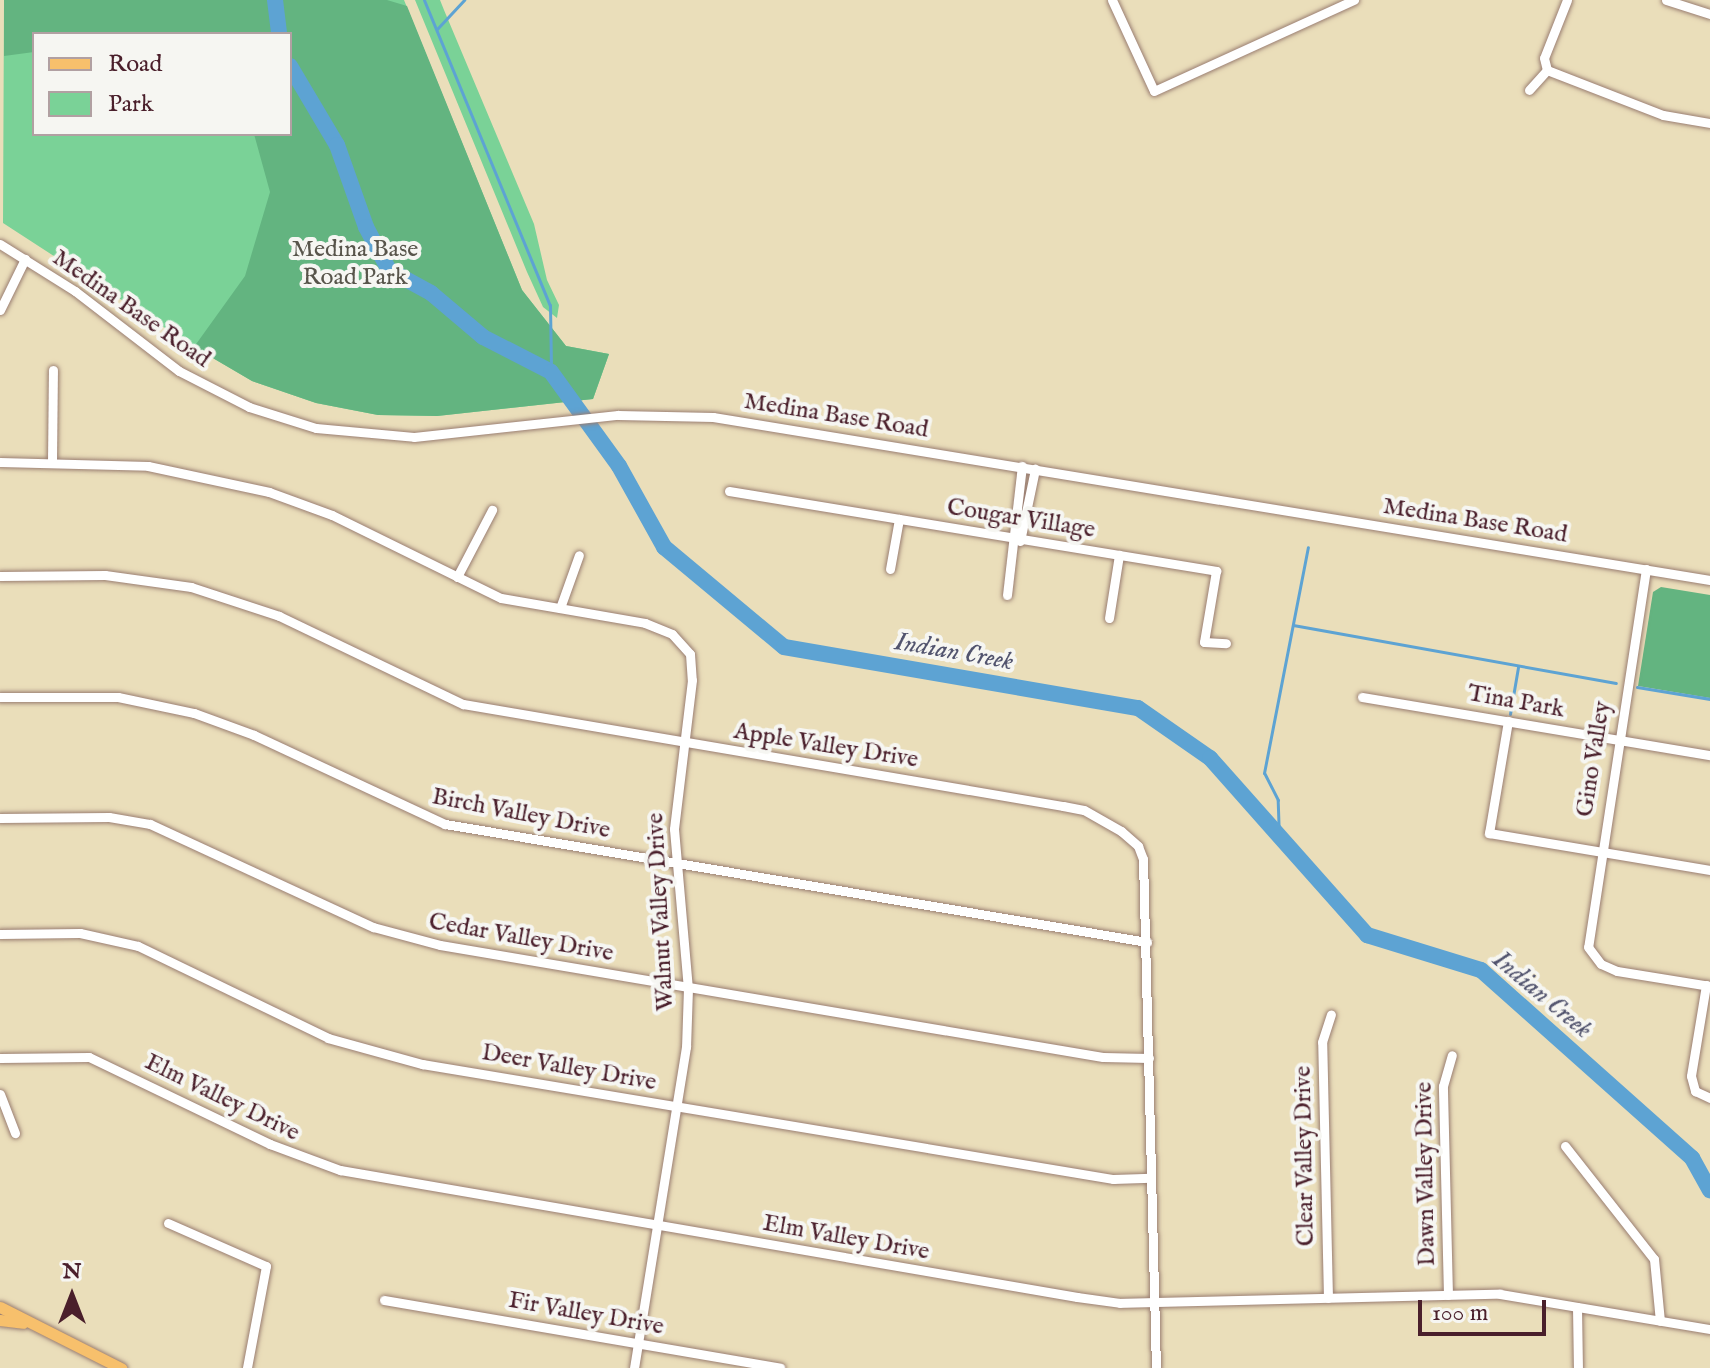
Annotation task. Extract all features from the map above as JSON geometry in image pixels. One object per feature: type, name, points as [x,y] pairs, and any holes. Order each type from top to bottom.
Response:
[{"type":"main road","points":[[0,1307],[121,1368]]},
{"type":"main road","points":[[0,1320],[30,1324]]},
{"type":"street","points":[[1112,0],[1154,91],[1354,0]]},
{"type":"street","points":[[1547,70],[1544,58],[1567,0]]},
{"type":"street","points":[[1666,0],[1710,14]]},
{"type":"street","points":[[1529,90],[1547,70]]},
{"type":"street","points":[[1547,70],[1663,115],[1710,123]]},
{"type":"street","name":"Medina Base Road","points":[[0,244],[179,371],[282,419],[353,434],[414,437],[601,416],[713,417],[1710,580]]},
{"type":"street","points":[[0,310],[25,259]]},
{"type":"street","points":[[52,462],[53,370]]},
{"type":"street","name":"Walnut Valley Drive","points":[[0,462],[148,466],[269,492],[332,515],[501,598],[652,625],[682,643],[693,665],[683,742],[674,863],[688,988],[678,1108],[634,1368]]},
{"type":"street","points":[[1007,595],[1022,466]]},
{"type":"street","points":[[1015,541],[1035,469]]},
{"type":"street","name":"Cougar Village","points":[[729,491],[1015,541],[1216,571],[1204,642],[1226,643]]},
{"type":"street","points":[[457,577],[492,510]]},
{"type":"street","points":[[890,569],[899,519]]},
{"type":"street","points":[[560,608],[579,555]]},
{"type":"street","points":[[1109,618],[1119,555]]},
{"type":"street","name":"Gino Valley","points":[[1646,569],[1586,931],[1592,955],[1617,971],[1708,986]]},
{"type":"street","name":"Apple Valley Drive","points":[[0,576],[105,575],[191,587],[279,616],[463,704],[1084,810],[1121,831],[1140,850],[1147,942],[1156,1368]]},
{"type":"street","name":"Birch Valley Drive","points":[[0,697],[118,697],[194,713],[254,735],[424,818],[1147,942]]},
{"type":"street","name":"Tina Park","points":[[1362,697],[1710,755]]},
{"type":"street","points":[[1508,721],[1489,833],[1710,870]]},
{"type":"street","name":"Cedar Valley Drive","points":[[0,818],[109,817],[150,824],[394,934],[688,988],[1103,1057],[1149,1058]]},
{"type":"street","name":"Deer Valley Drive","points":[[0,934],[80,933],[122,941],[328,1038],[370,1052],[678,1108],[1113,1179],[1151,1178]]},
{"type":"street","points":[[1708,986],[1691,1076],[1695,1091],[1710,1098]]},
{"type":"street","name":"Clear Valley Drive","points":[[1328,1298],[1322,1042],[1331,1014]]},
{"type":"street","name":"Dawn Valley Drive","points":[[1448,1295],[1443,1086],[1452,1055]]},
{"type":"street","name":"Elm Valley Drive","points":[[0,1058],[89,1057],[270,1144],[340,1170],[1077,1297],[1154,1302],[1500,1294],[1710,1329]]},
{"type":"street","points":[[0,1094],[15,1133]]},
{"type":"street","points":[[1565,1146],[1654,1259],[1660,1321]]},
{"type":"street","points":[[168,1223],[266,1266],[247,1368]]},
{"type":"street","name":"Fir Valley Drive","points":[[384,1300],[780,1368]]},
{"type":"street","points":[[1577,1307],[1578,1368]]},
{"type":"green space","name":"Medina Base Road Park","points":[[4,0],[404,0],[522,290],[566,346],[609,354],[593,399],[437,416],[378,415],[316,403],[252,381],[3,223]]},
{"type":"green space","name":"Medina Base Road Park","points":[[4,0],[387,0],[407,6],[522,290],[566,346],[609,354],[593,399],[437,416],[378,415],[316,403],[252,381],[194,347],[245,276],[270,192],[255,136],[292,136],[292,32],[32,32],[32,52],[4,56]]},
{"type":"green space","points":[[415,0],[440,0],[534,224],[547,280],[559,305],[557,318],[543,307],[527,272]]},
{"type":"green space","points":[[1661,587],[1710,595],[1710,698],[1638,686],[1653,592]]},
{"type":"waterway","name":"Indian Creek","points":[[275,0],[279,32]]},
{"type":"waterway","points":[[424,0],[550,305],[551,372]]},
{"type":"waterway","points":[[437,29],[464,0]]},
{"type":"waterway","name":"Indian Creek","points":[[292,69],[337,145],[366,227],[389,270],[431,293],[483,337],[551,372],[619,466],[664,547],[784,647],[1138,708],[1210,758],[1367,935],[1481,970],[1692,1158],[1710,1190]]},
{"type":"waterway","points":[[1279,838],[1278,800],[1264,773],[1308,547]]},
{"type":"waterway","points":[[1293,625],[1616,683]]},
{"type":"waterway","points":[[1510,714],[1518,667]]},
{"type":"waterway","points":[[1637,687],[1710,699]]}]
